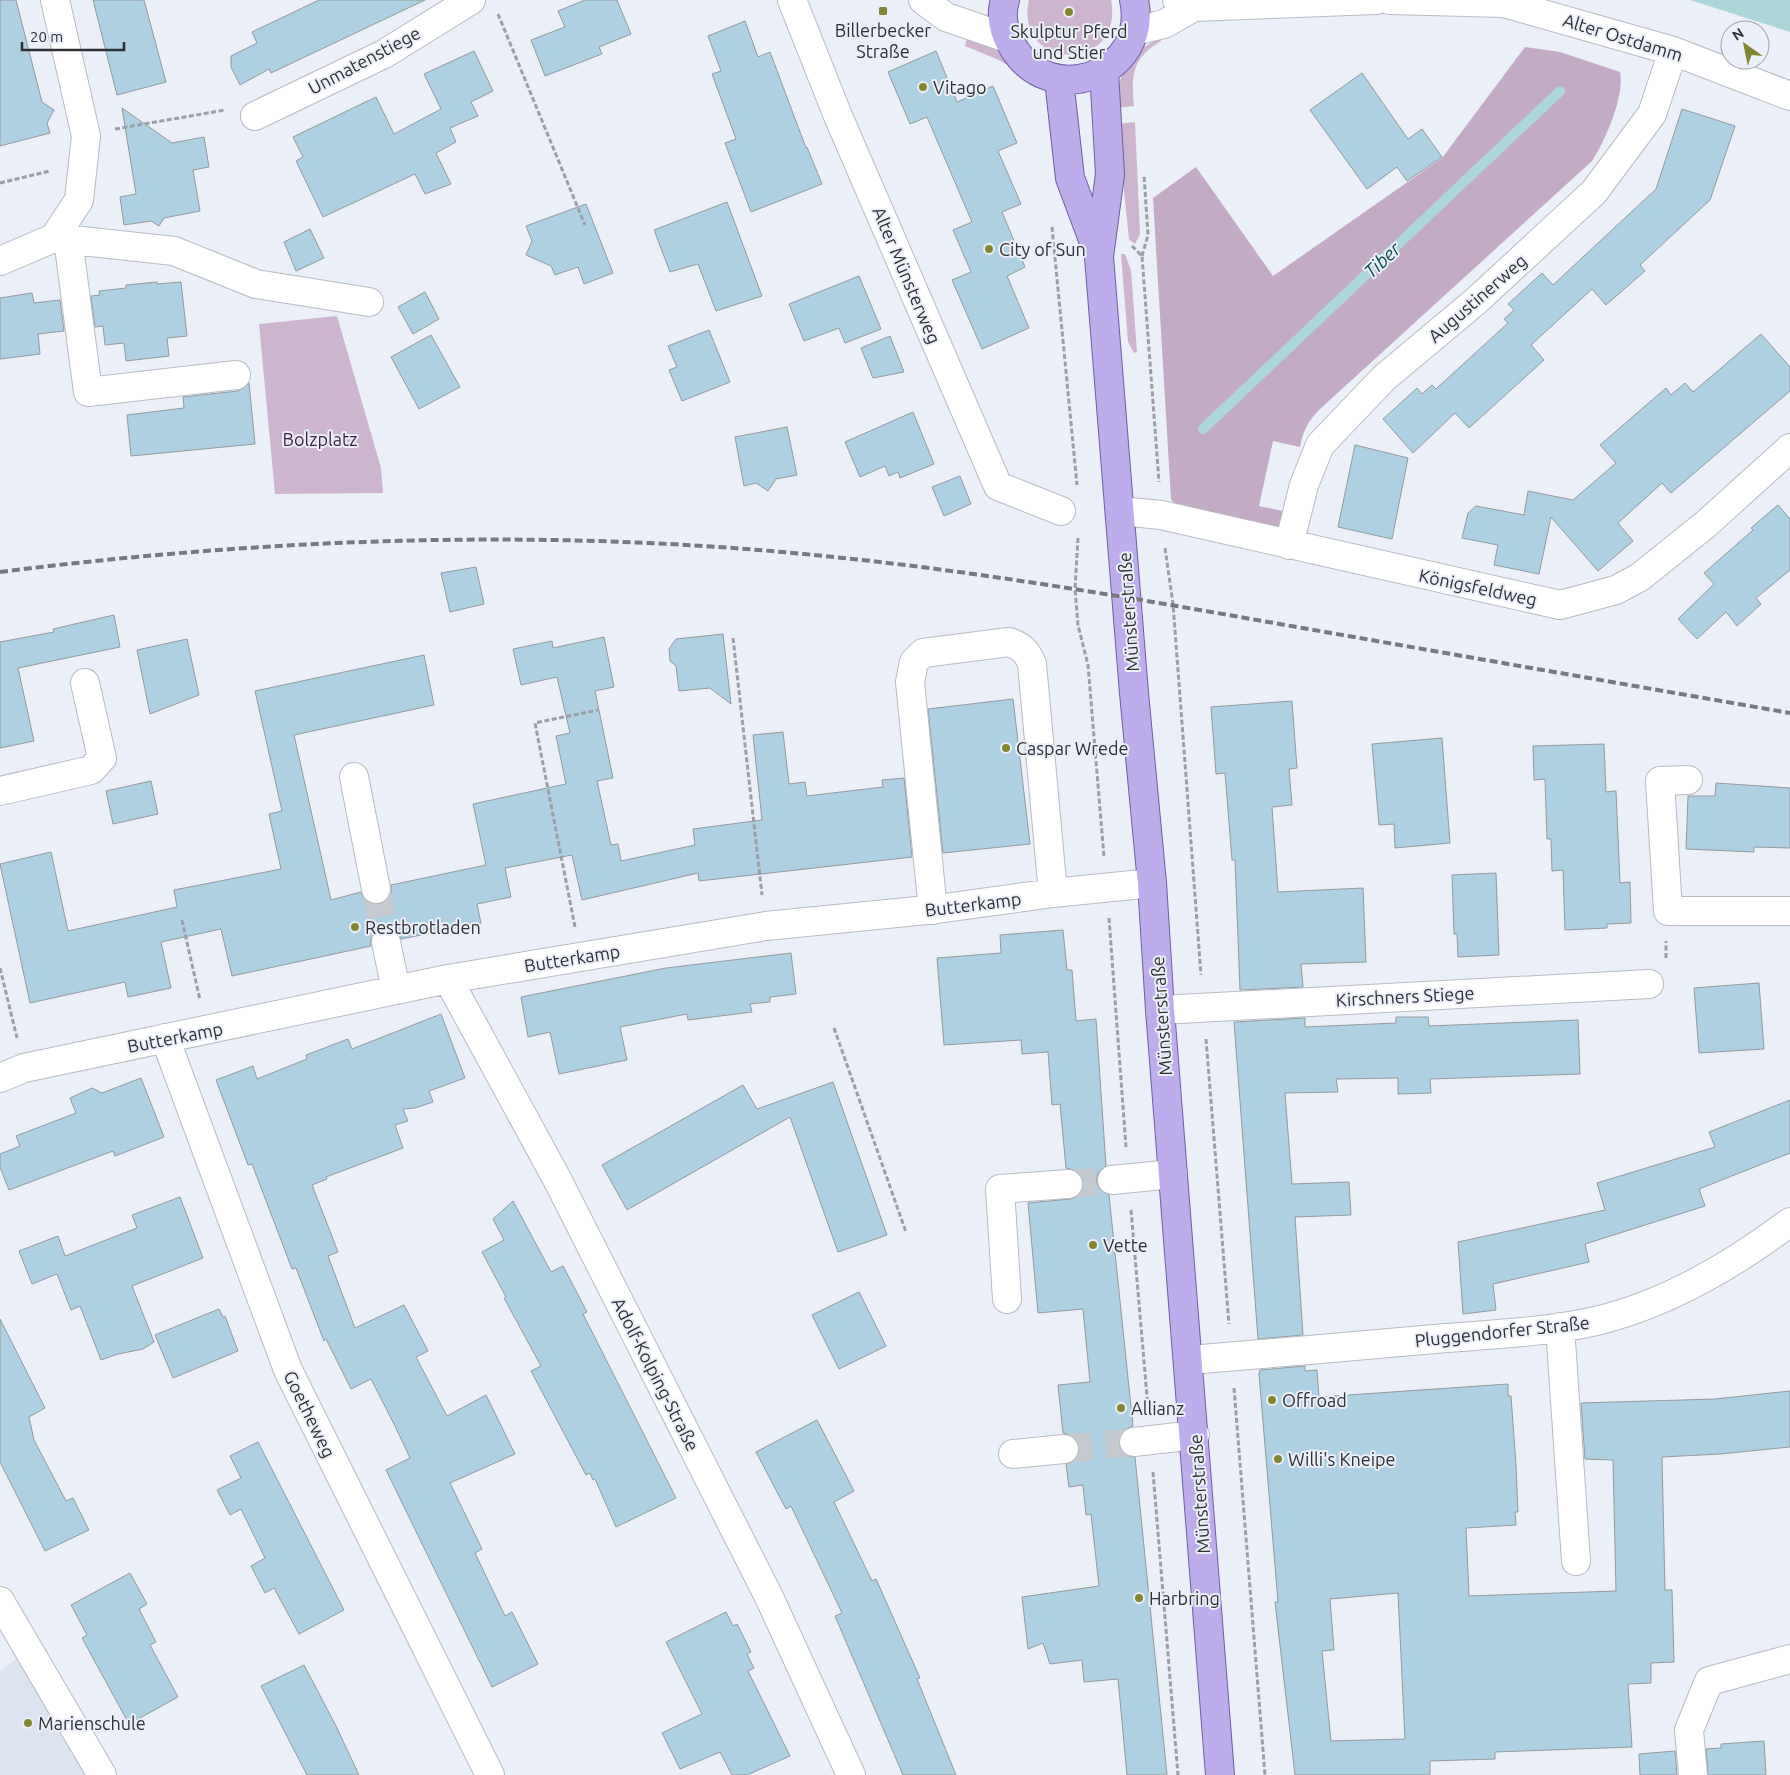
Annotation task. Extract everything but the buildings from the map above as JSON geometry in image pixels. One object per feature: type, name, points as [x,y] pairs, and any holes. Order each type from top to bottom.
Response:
[{"type":"main road","points":[[1005,0],[1003,22],[1007,38],[1019,58],[1038,72],[1059,80],[1083,80],[1104,71],[1118,60],[1128,46],[1135,31],[1137,10],[1134,0]]},
{"type":"main road","name":"Münsterstraße","points":[[1104,71],[1110,174],[1099,257],[1152,883],[1160,1010],[1195,1435],[1220,1775]]},
{"type":"main road","name":"Münsterstraße","points":[[1059,80],[1070,178],[1099,257]]},
{"type":"street","points":[[55,0],[86,136],[79,200],[61,239],[88,392],[236,375]]},
{"type":"street","name":"Unmatenstiege","points":[[255,116],[384,54],[471,0]]},
{"type":"street","name":"Alter Münsterweg","points":[[792,0],[838,116],[998,486],[1070,520]]},
{"type":"street","points":[[923,0],[946,17],[1007,38]]},
{"type":"street","points":[[1135,31],[1164,24],[1188,2],[1376,0]]},
{"type":"street","name":"Alter Ostdamm","points":[[1390,0],[1505,1],[1673,51],[1790,96]]},
{"type":"street","name":"Augustinerweg","points":[[1289,546],[1304,485],[1320,445],[1384,378],[1476,301],[1594,192],[1652,114],[1673,51]]},
{"type":"street","points":[[0,261],[61,239],[174,251],[256,284],[368,302]]},
{"type":"street","name":"Königsfeldweg","points":[[1120,511],[1161,515],[1289,546],[1560,605],[1616,590],[1640,577],[1706,524],[1790,448]]},
{"type":"street","points":[[933,910],[910,682],[914,662],[923,653],[1009,642],[1021,646],[1028,655],[1032,664],[1053,893]]},
{"type":"street","points":[[0,791],[91,770],[102,758],[85,683]]},
{"type":"street","points":[[354,777],[376,889]]},
{"type":"street","points":[[1688,780],[1660,781],[1668,911],[1790,911]]},
{"type":"street","name":"Butterkamp","points":[[12,1073],[165,1038],[206,1031],[448,979],[766,926],[933,910],[1053,893],[1152,883]]},
{"type":"street","points":[[386,942],[396,990]]},
{"type":"street","name":"Adolf-Kolping-Straße","points":[[448,979],[557,1179],[760,1579],[851,1775]]},
{"type":"street","name":"Kirschners Stiege","points":[[1160,1010],[1649,984]]},
{"type":"street","name":"Goetheweg","points":[[165,1038],[288,1370],[490,1775]]},
{"type":"street","points":[[1120,1179],[1173,1174]]},
{"type":"street","points":[[1007,1299],[1000,1189],[1068,1184]]},
{"type":"street","name":"Pluggendorfer Straße","points":[[1189,1360],[1560,1327],[1598,1320],[1649,1303],[1700,1281],[1751,1251],[1790,1222]]},
{"type":"street","points":[[1560,1327],[1576,1561]]},
{"type":"street","points":[[1142,1441],[1195,1435]]},
{"type":"street","points":[[1013,1454],[1064,1450]]},
{"type":"street","points":[[2,1610],[102,1775]]},
{"type":"street","points":[[1693,1775],[1689,1730],[1709,1681],[1790,1660]]},
{"type":"path","points":[[496,9],[585,224]]},
{"type":"path","points":[[86,136],[226,110],[255,116]]},
{"type":"path","points":[[0,183],[82,162]]},
{"type":"path","points":[[1142,256],[1148,235],[1144,169]]},
{"type":"path","points":[[1052,221],[1077,489]]},
{"type":"path","points":[[1070,520],[1078,625],[1088,665],[1107,888],[1120,1179],[1142,1441],[1178,1775]]},
{"type":"path","points":[[733,638],[766,926]]},
{"type":"path","points":[[581,957],[536,723],[598,710]]},
{"type":"path","points":[[1649,984],[1665,967],[1668,911]]},
{"type":"path","points":[[182,920],[206,1031]]},
{"type":"path","points":[[0,968],[12,1073]]},
{"type":"path","points":[[834,1028],[906,1232]]},
{"type":"shaded area","points":[[1525,47],[1560,52],[1620,72],[1620,93],[1613,118],[1603,142],[1592,161],[1320,409],[1307,426],[1300,447],[1273,441],[1259,506],[1287,512],[1281,524],[1274,530],[1178,509],[1171,499],[1153,198],[1196,167],[1273,276],[1442,158]]},
{"type":"shaded area","name":"Marienschule","points":[[17,1658],[87,1775],[0,1775],[0,1671]]},
{"type":"green space","points":[[1029,0],[1111,0],[1111,24],[1102,41],[1087,52],[1069,55],[1052,51],[1037,41],[1029,24]]},
{"type":"green space","points":[[967,36],[998,50],[1027,77],[999,60],[965,46]]},
{"type":"green space","points":[[1160,39],[1161,41],[1144,54],[1136,68],[1133,85],[1134,106],[1116,108],[1118,86],[1127,66],[1141,50]]},
{"type":"green space","points":[[1135,122],[1140,234],[1135,244],[1129,239],[1117,124]]},
{"type":"green space","points":[[1121,254],[1125,254],[1131,270],[1137,352],[1134,353],[1128,342]]},
{"type":"green space","name":"Bolzplatz","points":[[337,316],[381,468],[383,493],[275,494],[259,324]]},
{"type":"water","points":[[1690,0],[1790,0],[1790,32],[1770,26],[1770,20],[1752,20]]},
{"type":"waterway","name":"Tiber","points":[[1203,429],[1560,91]]},
{"type":"tunnel","points":[[376,889],[386,942]]},
{"type":"tunnel","points":[[1068,1184],[1112,1180]]},
{"type":"tunnel","points":[[1064,1449],[1134,1442]]},
{"type":"railway","points":[[0,572],[101,560],[203,551],[407,541],[611,541],[713,547],[814,555],[938,569],[1062,587],[1790,713]]},
{"type":"place","name":"Billerbecker Straße","points":[[883,11]]},
{"type":"place","name":"Skulptur Pferd und Stier","points":[[1069,12]]},
{"type":"place","name":"Vitago","points":[[923,87]]},
{"type":"place","name":"City of Sun","points":[[989,249]]},
{"type":"place","name":"Caspar Wrede","points":[[1006,748]]},
{"type":"place","name":"Restbrotladen","points":[[355,927]]},
{"type":"place","name":"Vette","points":[[1093,1245]]},
{"type":"place","name":"Offroad","points":[[1272,1400]]},
{"type":"place","name":"Allianz","points":[[1121,1408]]},
{"type":"place","name":"Willi's Kneipe","points":[[1278,1459]]},
{"type":"place","name":"Harbring","points":[[1139,1598]]},
{"type":"place","name":"Marienschule","points":[[28,1723]]}]
